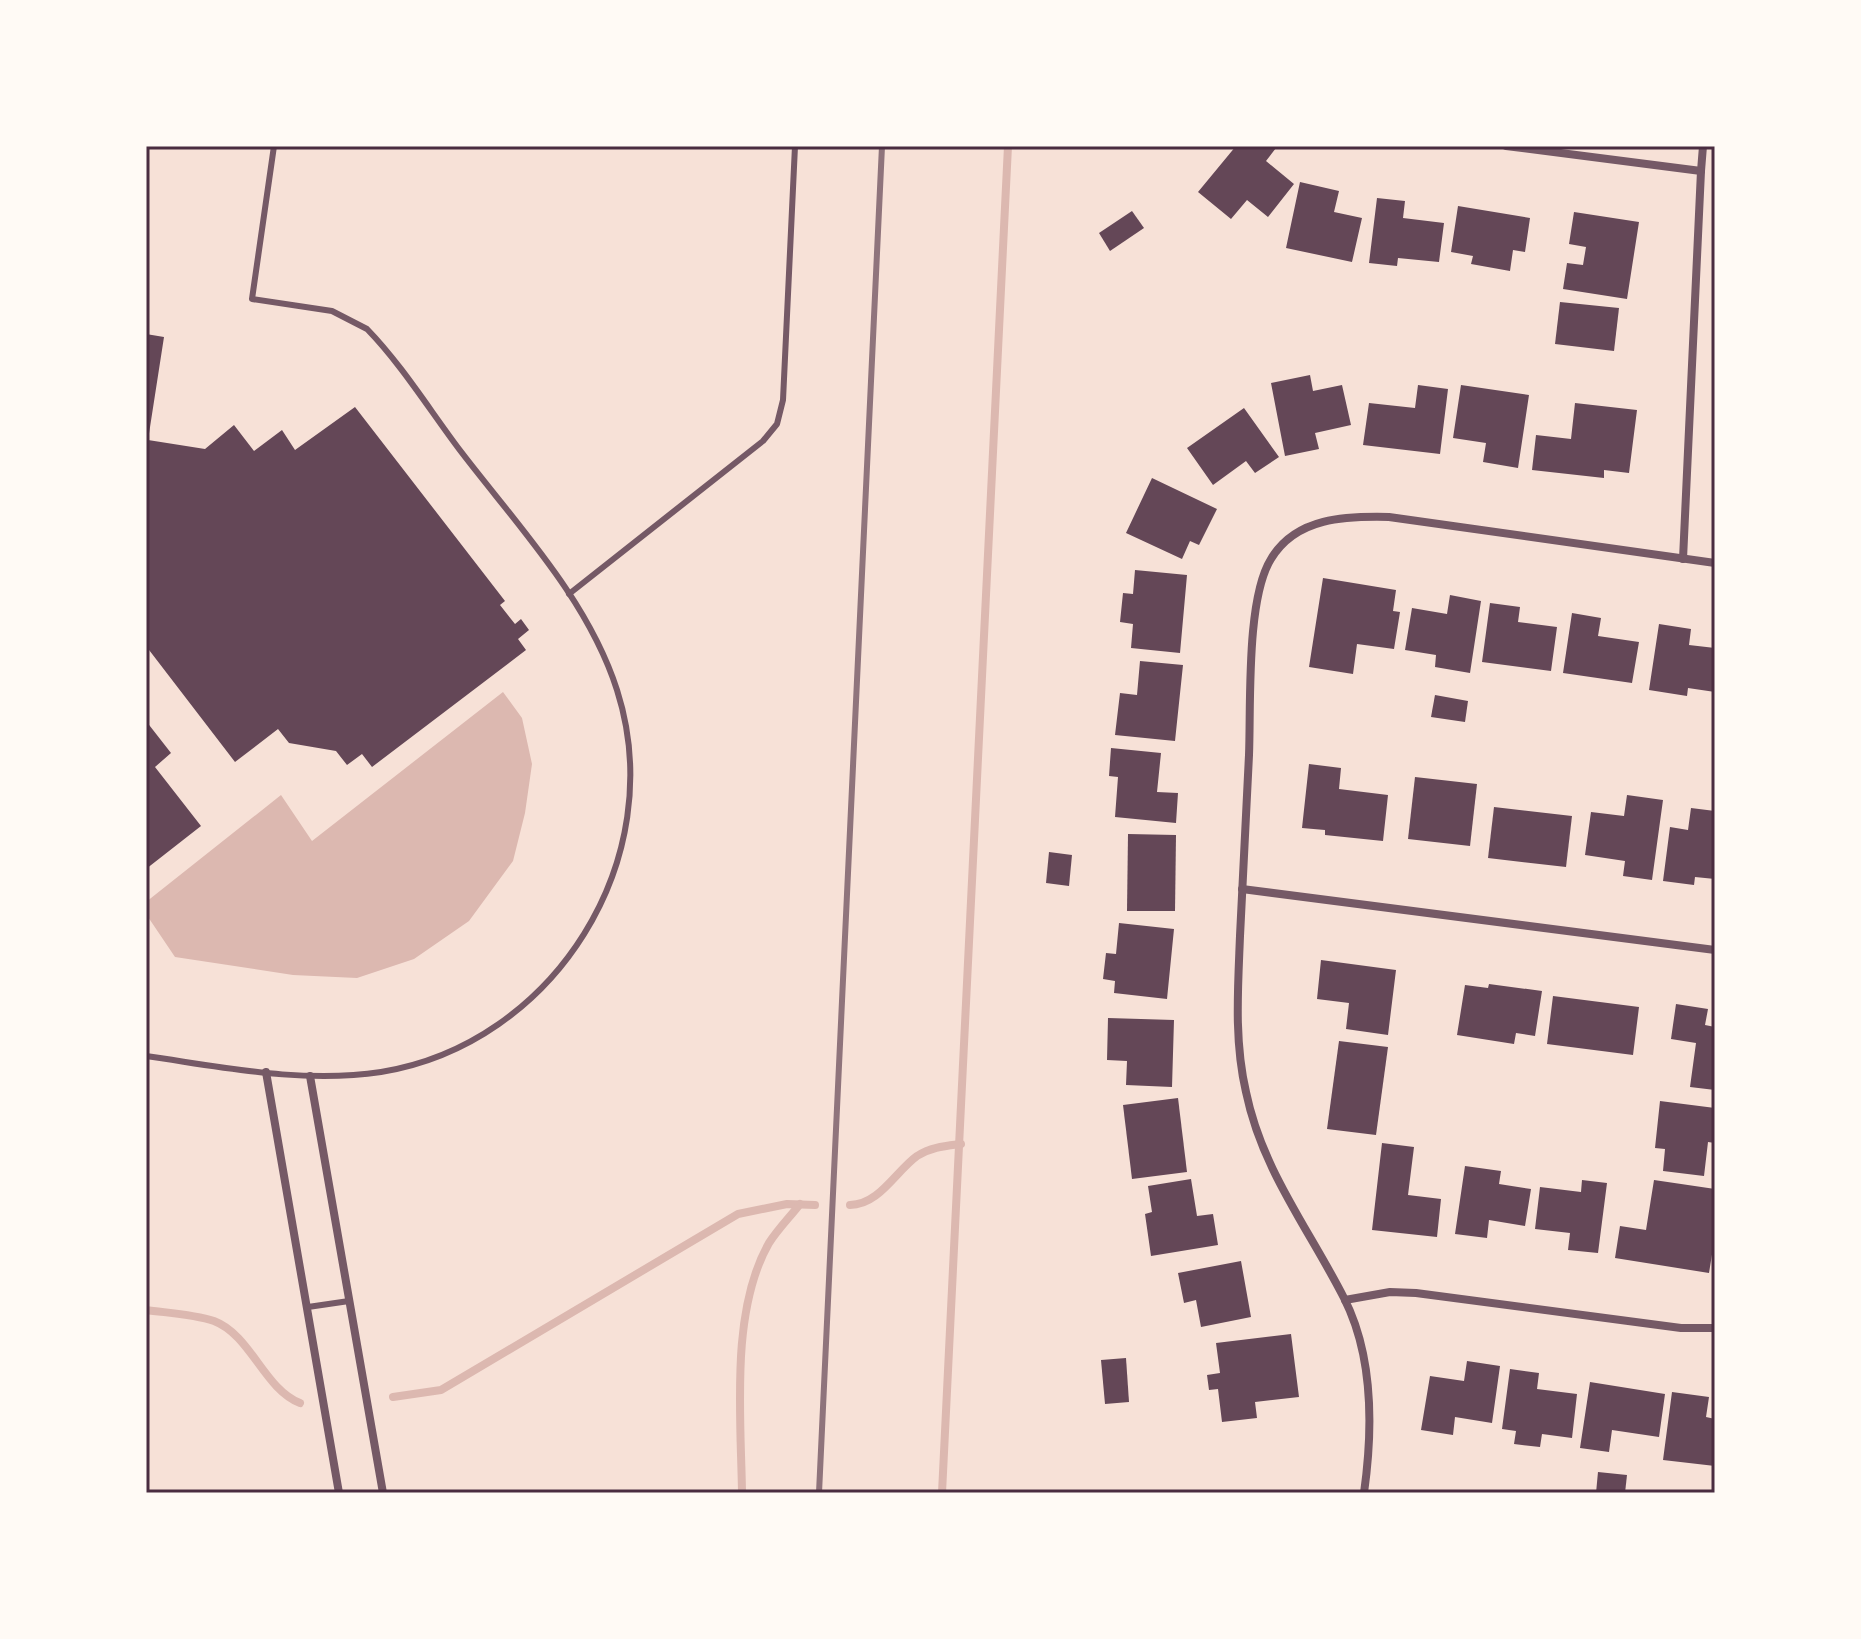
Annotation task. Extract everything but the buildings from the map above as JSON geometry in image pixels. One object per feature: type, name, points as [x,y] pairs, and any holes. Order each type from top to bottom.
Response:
[{"type":"street","points":[[1506,146],[1701,171]]},
{"type":"street","points":[[1683,559],[1703,146]]},
{"type":"street","points":[[1366,1493],[1370,1443],[1369,1391],[1358,1335],[1345,1300],[1280,1187],[1254,1126],[1245,1090],[1237,1015],[1257,600],[1261,579],[1284,541],[1341,516],[1389,517],[1715,563]]},
{"type":"street","points":[[1242,889],[1715,950]]},
{"type":"street","points":[[266,1072],[339,1493]]},
{"type":"street","points":[[310,1076],[383,1493]]},
{"type":"street","points":[[1345,1300],[1390,1292],[1416,1293],[1681,1328],[1715,1328]]},
{"type":"lane","points":[[146,1056],[310,1076],[381,1072],[424,1062],[467,1044],[528,1003],[562,967],[590,925],[622,844],[630,764],[624,714],[610,668],[569,594],[367,329],[332,311],[252,299],[274,146]]},
{"type":"lane","points":[[569,594],[763,441],[777,424],[783,400],[795,146]]},
{"type":"lane","points":[[308,1307],[349,1301]]},
{"type":"shaded area","points":[[503,692],[522,718],[532,764],[525,813],[513,861],[469,921],[414,959],[357,978],[293,975],[175,957],[146,914],[146,902],[281,795],[312,841]]},
{"type":"waterway","points":[[942,1493],[1008,146]]},
{"type":"waterway","points":[[850,1205],[870,1199],[922,1153],[961,1144]]},
{"type":"waterway","points":[[393,1397],[441,1390],[738,1214],[787,1204],[815,1205]]},
{"type":"waterway","points":[[742,1493],[740,1365],[748,1300],[769,1243],[800,1204]]},
{"type":"waterway","points":[[146,1310],[198,1317],[227,1328],[277,1386],[300,1403]]},
{"type":"railway","points":[[819,1493],[882,146]]}]
